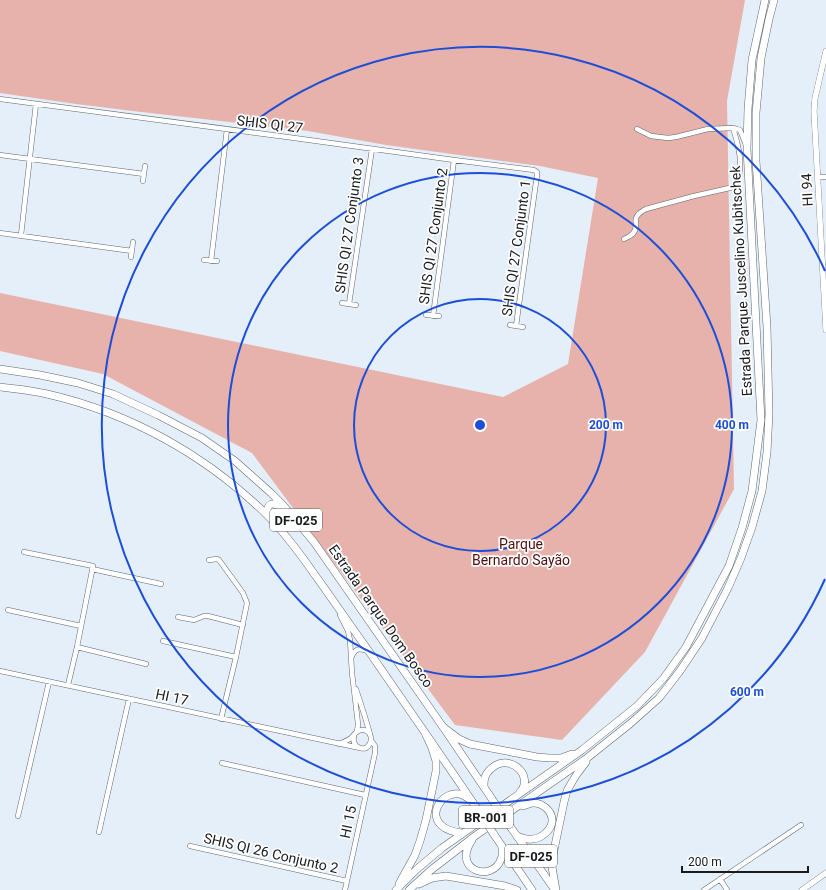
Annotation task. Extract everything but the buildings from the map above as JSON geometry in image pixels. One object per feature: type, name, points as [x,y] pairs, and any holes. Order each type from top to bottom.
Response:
[{"type":"main road","name":"Estrada Parque Juscelino Kubitschek","points":[[397,890],[417,869],[442,848],[581,750],[611,728],[637,706],[663,679],[686,647],[729,566],[752,491],[761,420],[747,148],[748,109],[752,60],[765,0]]},
{"type":"main road","name":"Estrada Parque Juscelino Kubitschek","points":[[410,889],[431,870],[475,836],[587,758],[631,723],[659,698],[680,671],[702,638],[728,588],[741,558],[752,527],[762,491],[767,452],[769,414],[767,327],[756,162],[756,112],[761,58],[774,0]]},
{"type":"main road","name":"Estrada Parque Dom Bosco","points":[[0,368],[40,374],[78,383],[112,394],[158,415],[202,438],[235,462],[271,493],[314,542],[555,890]]},
{"type":"main road","name":"DF-025","points":[[0,387],[45,393],[84,403],[152,432],[182,448],[210,466],[238,488],[268,516],[298,551],[328,592],[532,890]]},
{"type":"main road","points":[[268,516],[269,505],[276,504],[294,518]]},
{"type":"main road","points":[[443,727],[459,739],[470,744],[537,757],[561,758],[581,750]]},
{"type":"main road","points":[[397,890],[415,855],[420,841],[436,771],[436,761],[426,735]]},
{"type":"main road","points":[[555,890],[552,867],[553,855],[564,802],[567,791],[585,764],[587,758]]},
{"type":"main road","points":[[484,787],[485,777],[492,768],[503,762],[510,763],[519,768],[523,774],[524,784],[522,790],[514,798]]},
{"type":"main road","points":[[462,833],[446,829],[442,826],[437,820],[437,807],[441,800],[447,795],[461,794],[471,800]]},
{"type":"main road","points":[[517,808],[533,803],[539,804],[545,807],[550,813],[552,822],[548,831],[541,836],[533,839],[526,839],[517,836]]},
{"type":"main road","points":[[475,836],[466,853],[467,861],[470,867],[474,870],[486,872],[498,866],[502,859],[502,847]]},
{"type":"main road","points":[[410,889],[432,878],[446,876],[505,886],[517,890]]},
{"type":"street","name":"HI 94","points":[[826,51],[815,98],[814,111],[826,330]]},
{"type":"street","name":"SHIS QI 27","points":[[0,99],[533,170],[537,172]]},
{"type":"street","points":[[21,235],[36,104]]},
{"type":"street","points":[[637,129],[651,136],[668,138],[708,129],[733,128],[740,130],[747,148]]},
{"type":"street","points":[[624,239],[634,233],[637,217],[646,209],[694,196],[734,188],[736,186],[741,166],[741,159],[733,128]]},
{"type":"street","points":[[211,261],[227,129]]},
{"type":"street","name":"SHIS QI 27 Conjunto 3","points":[[349,304],[372,149]]},
{"type":"street","points":[[0,155],[144,174]]},
{"type":"street","name":"SHIS QI 27 Conjunto 2","points":[[433,316],[454,160]]},
{"type":"street","points":[[143,181],[145,166]]},
{"type":"street","name":"SHIS QI 27 Conjunto 1","points":[[516,326],[537,172]]},
{"type":"street","points":[[818,177],[826,177]]},
{"type":"street","points":[[0,233],[132,251]]},
{"type":"street","points":[[131,257],[133,242]]},
{"type":"street","points":[[204,260],[217,262]]},
{"type":"street","points":[[342,303],[356,305]]},
{"type":"street","points":[[426,315],[439,316]]},
{"type":"street","points":[[510,325],[523,327]]},
{"type":"street","points":[[24,552],[161,584]]},
{"type":"street","points":[[209,560],[219,560],[243,593],[247,603],[221,719]]},
{"type":"street","points":[[68,685],[92,568]]},
{"type":"street","points":[[328,592],[348,631],[350,640],[358,724],[353,740],[356,747],[371,753],[374,758]]},
{"type":"street","points":[[8,610],[81,626]]},
{"type":"street","points":[[178,617],[194,620],[208,616],[243,625]]},
{"type":"street","points":[[162,641],[236,657]]},
{"type":"street","points":[[77,647],[146,664]]},
{"type":"street","points":[[351,660],[354,651],[358,649],[369,651]]},
{"type":"street","name":"HI 17","points":[[0,671],[362,749]]},
{"type":"street","points":[[18,816],[49,682]]},
{"type":"street","name":"HI 15","points":[[345,890],[375,750],[353,684]]},
{"type":"street","points":[[99,832],[129,699]]},
{"type":"street","points":[[339,744],[360,730],[368,732],[371,738],[369,746],[362,749]]},
{"type":"street","points":[[222,762],[365,795]]},
{"type":"street","points":[[704,890],[801,825]]},
{"type":"street","name":"SHIS QI 26 Conjunto 2","points":[[190,846],[347,881]]},
{"type":"street","points":[[802,890],[826,873]]},
{"type":"street","points":[[720,879],[727,890]]},
{"type":"green space","name":"Parque Bernardo Sayão","points":[[0,0],[745,0],[727,101],[734,489],[645,652],[562,740],[455,725],[252,453],[103,374],[0,351],[0,293],[503,397],[568,364],[598,178],[540,166],[386,145],[308,131],[76,104],[0,93]]}]
